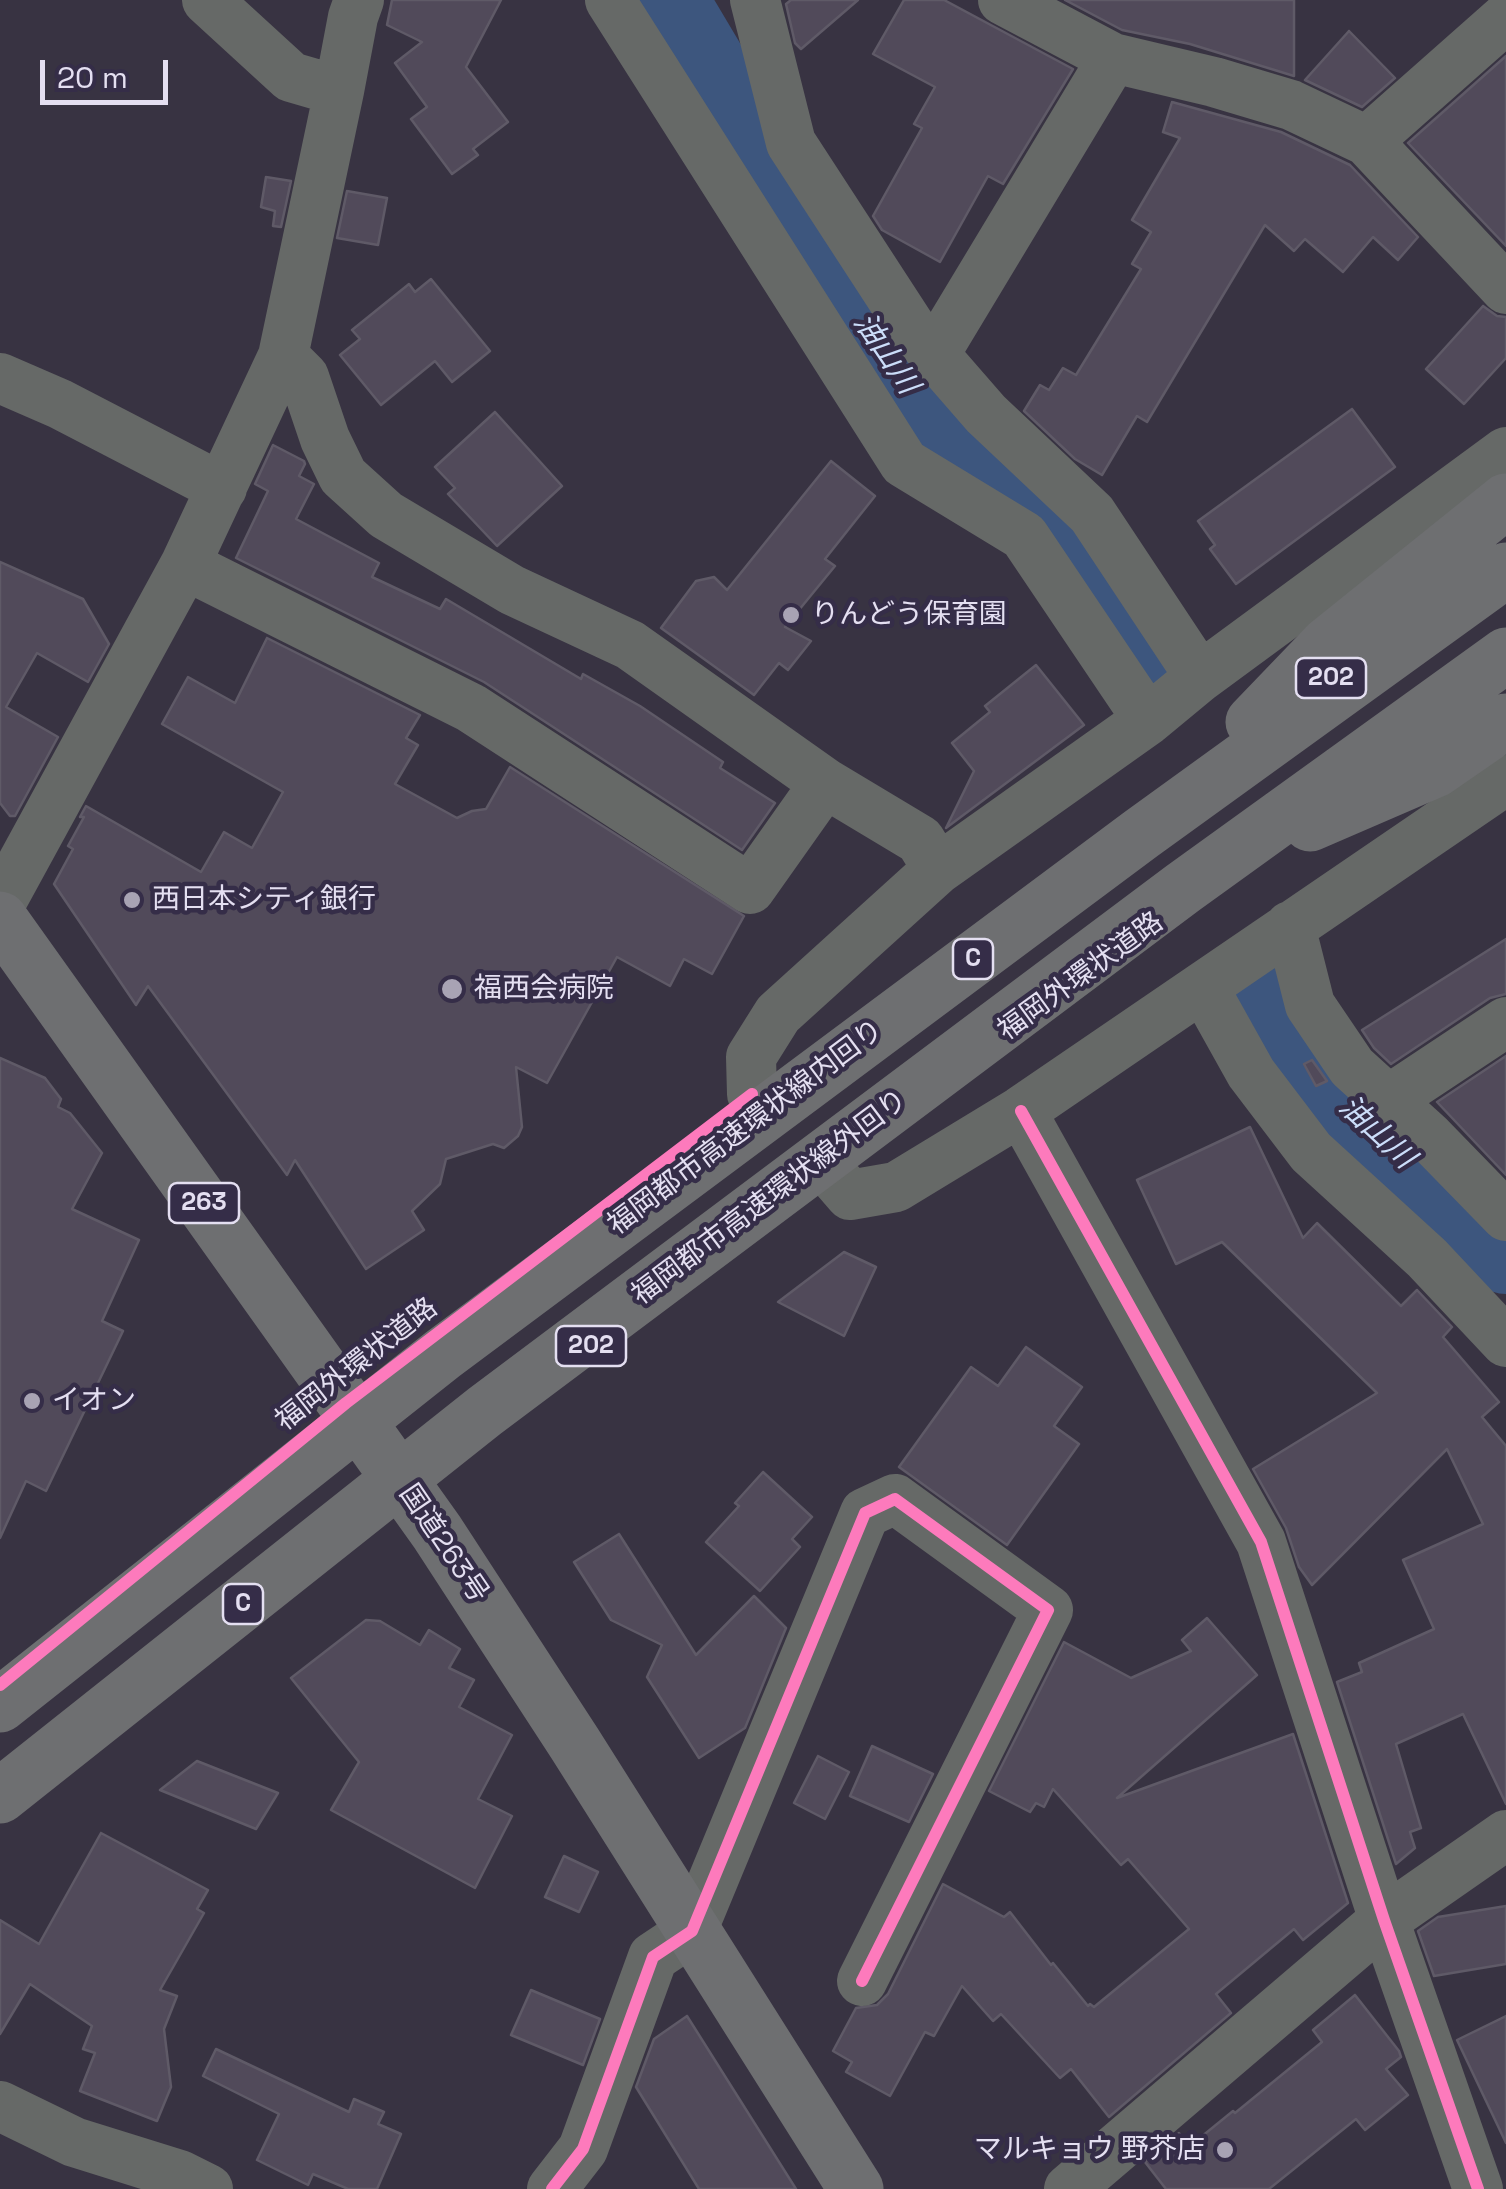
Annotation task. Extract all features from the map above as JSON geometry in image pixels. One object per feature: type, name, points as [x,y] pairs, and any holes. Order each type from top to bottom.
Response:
[{"type":"highway","name":"福岡外環状道路","points":[[0,1685],[346,1403],[752,1094],[1154,798],[1223,753],[1501,523]]},
{"type":"highway","name":"福岡都市高速環状線内回り","points":[[0,1706],[443,1354],[1141,834],[1506,570]]},
{"type":"highway","name":"福岡都市高速環状線外回り","points":[[0,1796],[485,1411],[1183,888],[1506,655]]},
{"type":"highway","name":"福岡外環状道路","points":[[0,1807],[824,1166],[1248,851],[1506,671]]},
{"type":"highway","points":[[1248,851],[1435,770],[1506,721]]},
{"type":"highway","name":"国道263号","points":[[0,919],[406,1490],[575,1744],[856,2189]]},
{"type":"street","points":[[207,0],[291,76],[339,91]]},
{"type":"street","points":[[610,0],[904,463],[1024,536],[1148,720]]},
{"type":"street","points":[[755,0],[790,143],[912,328],[986,414],[1092,514],[1200,677]]},
{"type":"street","points":[[1003,0],[1113,58],[1214,82],[1291,106],[1367,141],[1506,289]]},
{"type":"street","points":[[0,904],[185,566],[284,356],[353,6]]},
{"type":"street","points":[[1367,141],[1506,18]]},
{"type":"street","points":[[934,354],[1113,58]]},
{"type":"street","points":[[284,356],[304,377],[325,439],[344,476],[386,515],[512,590],[630,645],[825,783],[920,840],[938,869]]},
{"type":"street","points":[[0,378],[222,488]]},
{"type":"street","points":[[752,1094],[751,1056],[778,1014],[938,869],[1148,720],[1200,677],[1506,452]]},
{"type":"street","points":[[185,566],[471,708],[750,890],[825,783]]},
{"type":"street","points":[[824,1166],[850,1195],[896,1187],[1020,1111],[1506,780]]},
{"type":"street","points":[[1284,930],[1310,1005],[1352,1067],[1428,1136],[1506,1216]]},
{"type":"street","points":[[1203,987],[1251,1073],[1311,1152],[1428,1258],[1506,1342]]},
{"type":"street","points":[[1388,1102],[1506,1022]]},
{"type":"street","points":[[1020,1111],[1261,1542],[1384,1920],[1478,2189]]},
{"type":"street","points":[[552,2189],[583,2150],[654,1957],[692,1931],[865,1513],[895,1499],[1048,1610],[862,1981]]},
{"type":"street","points":[[1069,2189],[1384,1920],[1506,1835]]},
{"type":"street","points":[[0,2106],[74,2142],[208,2189]]},
{"type":"building","points":[[392,0],[501,0],[466,67],[508,122],[473,149],[478,155],[452,174],[411,119],[427,107],[395,63],[422,42],[387,25]]},
{"type":"building","points":[[791,0],[858,0],[801,49],[795,43],[786,4]]},
{"type":"building","points":[[904,0],[944,0],[1073,69],[1003,184],[988,176],[940,262],[882,230],[873,216],[922,128],[914,124],[935,87],[873,54]]},
{"type":"building","points":[[1065,0],[1294,0],[1294,76],[1190,44],[1122,30]]},
{"type":"building","points":[[1349,31],[1395,78],[1362,107],[1305,80]]},
{"type":"building","points":[[1506,56],[1506,246],[1408,143]]},
{"type":"building","points":[[1172,102],[1281,132],[1350,165],[1418,237],[1398,260],[1373,237],[1343,272],[1305,239],[1294,251],[1265,225],[1147,422],[1137,416],[1102,475],[1075,459],[1024,411],[1040,385],[1049,390],[1063,368],[1076,375],[1141,269],[1132,264],[1151,232],[1132,220],[1180,138],[1163,132]]},
{"type":"building","points":[[266,177],[291,181],[281,227],[273,226],[275,211],[261,207]]},
{"type":"building","points":[[347,191],[387,198],[378,245],[337,238]]},
{"type":"building","points":[[431,279],[490,351],[452,382],[435,361],[381,405],[340,355],[360,339],[352,330],[409,284],[415,292]]},
{"type":"building","points":[[1483,306],[1506,317],[1506,358],[1464,404],[1426,369]]},
{"type":"building","points":[[1352,409],[1395,467],[1236,584],[1210,549],[1215,545],[1198,521]]},
{"type":"building","points":[[495,412],[562,486],[497,546],[448,494],[455,488],[435,467]]},
{"type":"building","points":[[273,445],[304,461],[299,476],[314,484],[296,519],[379,563],[372,577],[440,609],[446,599],[581,679],[583,674],[640,706],[723,762],[720,768],[775,803],[742,850],[484,682],[236,558],[268,491],[255,484]]},
{"type":"building","points":[[831,461],[875,496],[825,559],[835,566],[785,627],[811,641],[788,670],[779,663],[754,695],[661,628],[696,581],[714,577],[727,590]]},
{"type":"building","points":[[0,562],[83,599],[109,644],[88,682],[37,653],[6,707],[58,737],[15,816],[10,816],[0,803]]},
{"type":"building","name":"福西会病院","points":[[267,638],[420,715],[406,738],[418,745],[395,784],[457,818],[486,809],[510,767],[744,916],[712,974],[684,959],[670,986],[617,957],[547,1083],[516,1067],[522,1127],[518,1136],[504,1148],[493,1144],[446,1159],[440,1184],[412,1211],[424,1230],[366,1269],[295,1160],[287,1175],[148,986],[136,1005],[54,884],[73,849],[68,846],[86,806],[201,872],[224,832],[252,848],[283,792],[162,724],[188,677],[235,703]]},
{"type":"building","points":[[1036,665],[1084,725],[946,828],[974,771],[952,743],[990,712],[985,706]]},
{"type":"building","points":[[1506,939],[1506,994],[1490,998],[1391,1064],[1374,1048],[1362,1030]]},
{"type":"building","points":[[1506,1056],[1506,1175],[1437,1102]]},
{"type":"building","name":"イオン","points":[[0,1058],[45,1078],[61,1099],[58,1107],[70,1113],[102,1153],[72,1209],[139,1240],[102,1321],[123,1331],[46,1491],[26,1481],[0,1538]]},
{"type":"building","points":[[1312,1060],[1327,1081],[1316,1086],[1304,1064]]},
{"type":"building","points":[[1250,1127],[1303,1238],[1317,1223],[1401,1306],[1417,1290],[1452,1327],[1443,1337],[1499,1402],[1482,1417],[1506,1446],[1506,1804],[1463,1714],[1396,1744],[1421,1828],[1410,1832],[1415,1848],[1396,1864],[1337,1682],[1362,1672],[1359,1663],[1434,1629],[1403,1560],[1483,1524],[1447,1449],[1312,1585],[1299,1567],[1286,1528],[1253,1469],[1377,1393],[1222,1242],[1176,1264],[1137,1180]]},
{"type":"building","points":[[844,1252],[876,1267],[844,1336],[778,1302]]},
{"type":"building","points":[[1026,1347],[1082,1387],[1054,1426],[1079,1444],[1007,1545],[899,1467],[971,1367],[998,1386]]},
{"type":"building","points":[[763,1472],[812,1517],[792,1539],[800,1547],[760,1591],[706,1542]]},
{"type":"building","points":[[619,1534],[696,1655],[754,1596],[786,1628],[745,1728],[699,1758],[647,1677],[662,1645],[611,1620],[574,1562]]},
{"type":"building","points":[[1207,1618],[1257,1675],[1117,1798],[1293,1734],[1348,1903],[1303,1940],[1294,1929],[1216,1994],[1231,2013],[1109,2117],[1071,2069],[1060,2078],[1001,2014],[993,2021],[962,1986],[934,2036],[925,2032],[890,2096],[846,2072],[852,2062],[833,2051],[856,2008],[877,2005],[888,1994],[943,1884],[1004,1917],[1010,1912],[1088,2006],[1094,2007],[1189,1929],[1128,1859],[1121,1865],[1053,1789],[1044,1807],[1036,1803],[1030,1812],[989,1791],[1064,1642],[1131,1678],[1191,1651],[1182,1640]]},
{"type":"building","points":[[366,1620],[380,1621],[420,1645],[429,1630],[460,1649],[449,1668],[474,1680],[459,1707],[512,1735],[478,1799],[512,1816],[475,1888],[331,1810],[359,1762],[291,1678]]},
{"type":"building","points":[[872,1746],[933,1774],[909,1822],[850,1796]]},
{"type":"building","points":[[818,1756],[849,1772],[825,1819],[794,1803]]},
{"type":"building","points":[[197,1761],[278,1793],[256,1829],[160,1790]]},
{"type":"building","points":[[101,1833],[208,1890],[197,1909],[204,1913],[160,1990],[177,1996],[164,2029],[171,2087],[157,2121],[80,2091],[95,2053],[83,2049],[92,2026],[30,1984],[0,2034],[0,1920],[39,1944]]},
{"type":"building","points":[[564,1856],[598,1872],[579,1912],[545,1897]]},
{"type":"building","points":[[1506,1906],[1506,1964],[1434,1976],[1418,1931],[1438,1917]]},
{"type":"building","points":[[531,1990],[600,2019],[583,2065],[511,2035]]},
{"type":"building","points":[[1355,1995],[1399,2051],[1401,2057],[1386,2069],[1408,2095],[1365,2130],[1356,2119],[1269,2189],[1166,2189],[1145,2162],[1179,2133],[1190,2146],[1235,2113],[1322,2042],[1313,2030]]},
{"type":"building","points":[[687,2016],[796,2189],[699,2189],[636,2087],[654,2039]]},
{"type":"building","points":[[1506,2016],[1506,2143],[1457,2040]]},
{"type":"building","points":[[216,2049],[349,2112],[354,2099],[384,2112],[378,2124],[401,2134],[377,2189],[348,2189],[313,2174],[308,2185],[257,2160],[279,2114],[203,2076]]},
{"type":"waterway","name":"油山川","points":[[669,0],[870,338],[931,421],[1038,498],[1148,667]]},
{"type":"waterway","name":"油山川","points":[[1269,995],[1288,1050],[1335,1099],[1506,1255]]},
{"type":"cycle path","points":[[0,1685],[346,1403],[752,1094]]},
{"type":"cycle path","points":[[1021,1111],[1261,1542],[1384,1920],[1478,2189]]},
{"type":"cycle path","points":[[552,2189],[583,2149],[653,1957],[692,1931],[865,1513],[895,1499],[1048,1610],[862,1981]]},
{"type":"place","name":"りんどう保育園","points":[[791,615]]},
{"type":"place","name":"西日本シティ銀行","points":[[132,900]]},
{"type":"place","name":"福西会病院","points":[[452,989]]},
{"type":"place","name":"イオン","points":[[32,1401]]},
{"type":"place","name":"マルキョウ 野芥店","points":[[1225,2150]]}]
